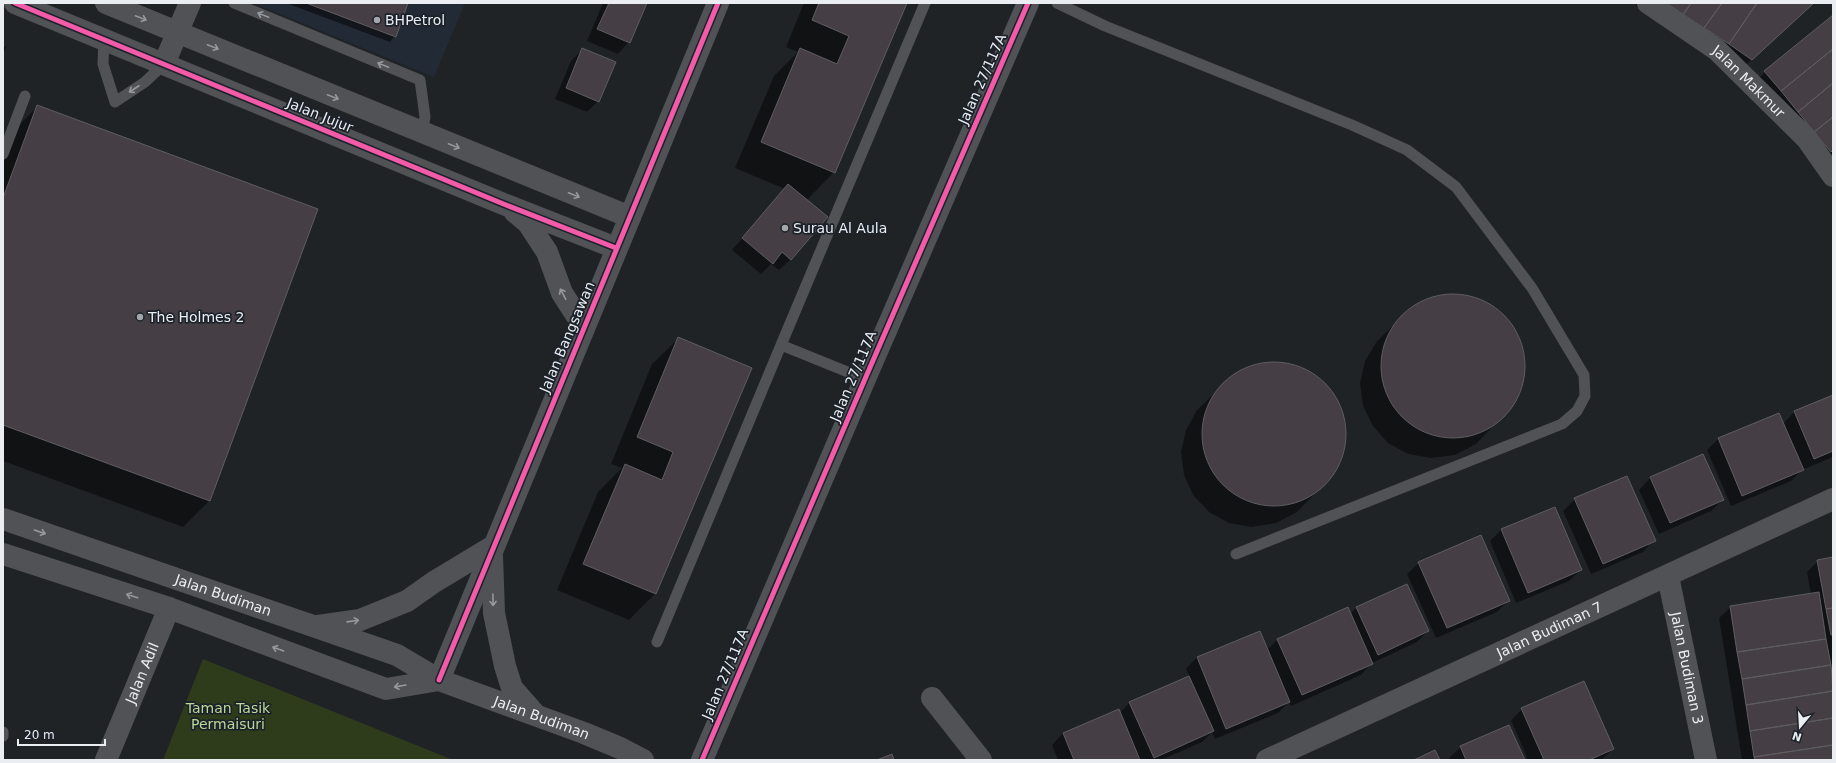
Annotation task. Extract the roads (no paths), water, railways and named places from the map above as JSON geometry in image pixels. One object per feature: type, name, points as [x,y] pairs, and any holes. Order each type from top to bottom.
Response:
[{"type":"street","name":"Jalan Jujur","points":[[15,3],[506,205],[616,248]]},
{"type":"street","name":"Jalan Jujur","points":[[106,3],[630,217]]},
{"type":"street","points":[[164,64],[190,3]]},
{"type":"street","name":"Jalan Bangsawan","points":[[438,680],[718,3]]},
{"type":"street","name":"Jalan 27/117A","points":[[702,760],[1028,3]]},
{"type":"street","name":"Jalan Makmur","points":[[1648,3],[1717,50],[1807,139],[1833,176]]},
{"type":"street","points":[[506,205],[528,223],[547,252],[562,293],[584,327]]},
{"type":"street","name":"Jalan Budiman 7","points":[[1267,760],[1833,499]]},
{"type":"street","name":"Jalan Budiman","points":[[3,519],[397,655],[438,680],[538,716],[618,754],[643,760]]},
{"type":"street","points":[[315,626],[360,620],[407,601],[434,582],[492,547],[494,613],[504,666],[512,688],[538,716]]},
{"type":"street","name":"Jalan Budiman","points":[[3,554],[169,608],[386,689],[438,680]]},
{"type":"street","name":"Jalan Budiman 3","points":[[1668,576],[1706,760]]},
{"type":"street","name":"Jalan Adil","points":[[106,760],[169,608]]},
{"type":"street","points":[[932,698],[981,760]]},
{"type":"lane","points":[[234,3],[420,80],[425,116],[422,133]]},
{"type":"lane","points":[[657,642],[925,3]]},
{"type":"lane","points":[[1057,3],[1105,26],[1352,125],[1407,150],[1456,187],[1532,288],[1584,375],[1585,396],[1577,411],[1562,424],[1236,554]]},
{"type":"lane","points":[[104,40],[103,64],[115,102],[145,82],[164,64]]},
{"type":"lane","points":[[3,154],[25,96]]},
{"type":"lane","points":[[781,345],[865,379]]},
{"type":"place","name":"BHPetrol","points":[[377,20]]},
{"type":"place","name":"Surau Al Aula","points":[[785,228]]},
{"type":"place","name":"The Holmes 2","points":[[140,317]]},
{"type":"park label","name":"Taman Tasik Permaisuri","points":[[228,716]]}]
